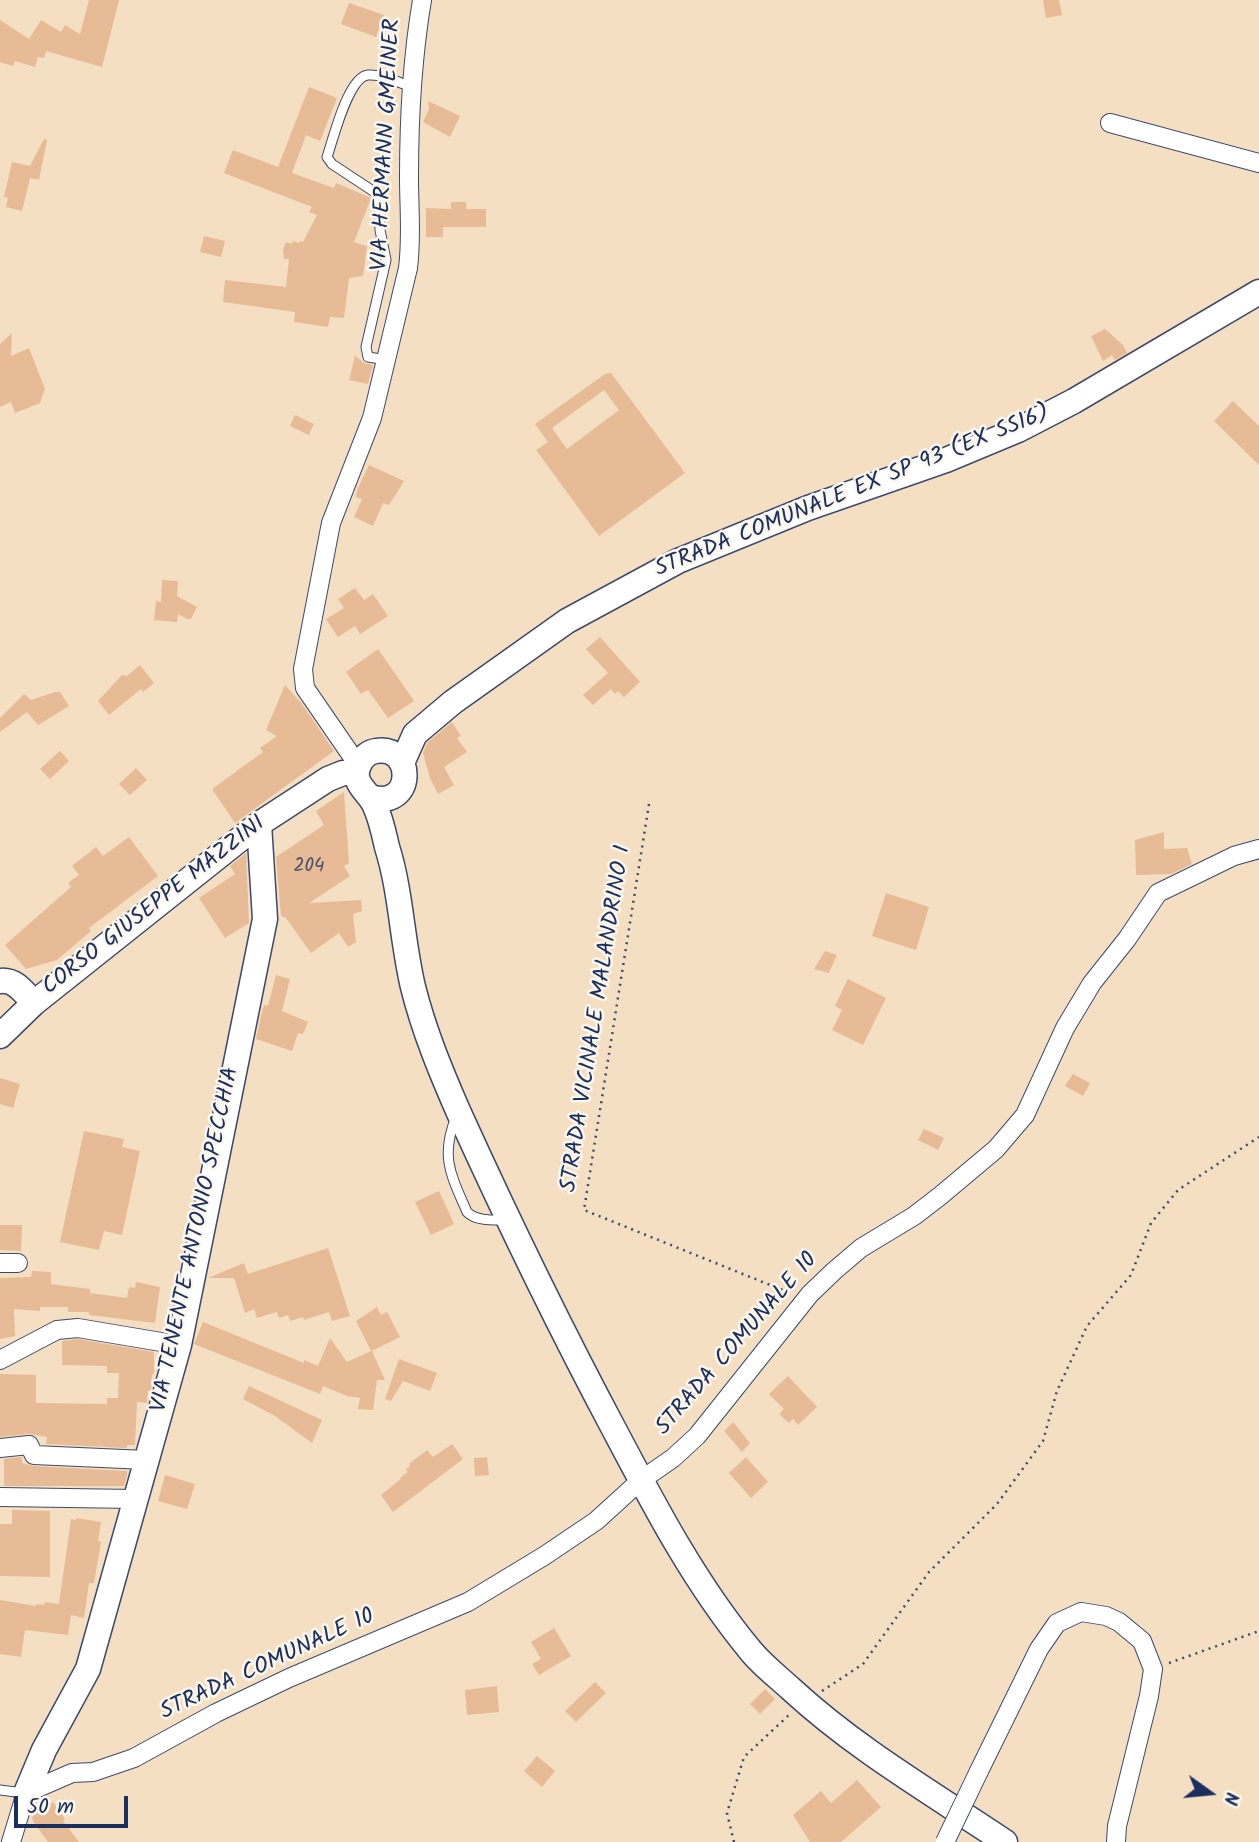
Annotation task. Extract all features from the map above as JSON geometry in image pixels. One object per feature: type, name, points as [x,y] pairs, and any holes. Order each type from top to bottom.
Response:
[{"type":"main road","name":"STRADA COMUNALE EX SP 93 (EX SS16)","points":[[402,763],[415,734],[453,702],[567,621],[678,561],[808,508],[946,460],[1018,430],[1074,401],[1259,292]]},
{"type":"main road","name":"STRADA COMUNALE EX SP 93 (EX SS16)","points":[[380,751],[390,739],[453,702]]},
{"type":"main road","points":[[390,855],[390,819],[396,794],[405,780],[402,763],[391,753],[380,751],[369,754],[361,780],[375,805],[390,855],[413,985],[429,1045],[584,1374],[640,1481],[702,1584],[751,1653],[801,1704],[871,1754],[1005,1842]]},
{"type":"main road","points":[[361,780],[381,799],[396,794]]},
{"type":"main road","name":"CORSO GIUSEPPE MAZZINI","points":[[0,1035],[34,1003],[259,824],[316,786],[348,784],[361,780]]},
{"type":"main road","name":"VIA TENENTE ANTONIO SPECCHIA","points":[[26,1793],[44,1750],[88,1669],[179,1345],[265,919],[259,824]]},
{"type":"main road","points":[[0,981],[6,980],[16,985],[34,1003]]},
{"type":"street","name":"VIA HERMANN GMEINER","points":[[361,780],[306,688],[303,669],[331,523],[372,418],[412,244],[409,178],[411,87],[413,51],[422,0]]},
{"type":"street","points":[[1110,123],[1259,163]]},
{"type":"street","name":"STRADA COMUNALE 10","points":[[26,1793],[72,1773],[93,1772],[134,1758],[216,1713],[289,1678],[468,1602],[596,1521],[640,1481],[673,1458],[697,1436],[806,1299],[834,1271],[861,1248],[940,1196],[1003,1140],[1025,1115],[1065,1028],[1092,982],[1127,939],[1158,893],[1234,856],[1259,849]]},
{"type":"street","points":[[0,1360],[57,1330],[78,1328],[179,1345]]},
{"type":"street","points":[[0,1448],[29,1445],[34,1455],[146,1460]]},
{"type":"street","points":[[0,1497],[135,1499]]},
{"type":"street","points":[[945,1842],[1039,1649],[1057,1623],[1081,1612],[1106,1616],[1119,1622],[1142,1641],[1153,1669],[1149,1696],[1116,1826],[1116,1842]]},
{"type":"street","name":"VIA TENENTE ANTONIO SPECCHIA","points":[[11,1842],[26,1793]]},
{"type":"lane","points":[[387,360],[368,357],[366,347],[386,260],[380,230],[379,195],[327,158],[356,80],[366,75],[385,77],[411,87]]},
{"type":"lane","points":[[458,1111],[449,1133],[447,1165],[467,1212],[489,1220],[510,1220]]},
{"type":"lane","points":[[0,1790],[26,1793]]},
{"type":"path","name":"STRADA VICINALE MALANDRINO I","points":[[649,804],[584,1210],[806,1299]]},
{"type":"path","points":[[734,1842],[727,1813],[744,1757],[801,1704],[863,1664],[929,1572],[997,1504],[1043,1441],[1058,1391],[1087,1326],[1131,1275],[1151,1223],[1178,1189],[1259,1137]]},
{"type":"path","points":[[1153,1669],[1259,1631]]},
{"type":"building","points":[[89,0],[119,0],[102,67],[46,51],[44,58],[38,57],[35,67],[15,61],[13,66],[0,62],[0,20],[29,39],[41,20],[61,32],[65,25],[80,34]]},
{"type":"building","points":[[1043,0],[1059,0],[1062,15],[1046,18]]},
{"type":"building","points":[[349,3],[384,15],[376,37],[341,24]]},
{"type":"building","points":[[309,87],[337,98],[320,141],[306,135],[292,173],[334,188],[336,183],[371,198],[354,242],[367,246],[363,276],[349,278],[344,318],[330,317],[328,327],[294,322],[295,312],[223,302],[225,280],[286,287],[289,259],[284,259],[283,250],[286,242],[303,242],[317,215],[309,212],[312,207],[224,173],[233,150],[278,167]]},
{"type":"building","points":[[428,101],[460,116],[450,137],[423,122],[429,109]]},
{"type":"building","points":[[44,139],[47,140],[39,180],[30,178],[22,211],[6,207],[8,198],[4,197],[12,162],[30,166]]},
{"type":"building","points":[[451,202],[466,202],[466,209],[486,209],[486,227],[443,227],[443,237],[426,237],[426,208],[451,209]]},
{"type":"building","points":[[204,236],[225,241],[221,257],[200,252]]},
{"type":"building","points":[[1105,329],[1123,345],[1127,353],[1115,360],[1112,355],[1103,361],[1091,336]]},
{"type":"building","points":[[12,333],[11,356],[29,348],[45,389],[40,403],[15,413],[11,402],[0,407],[0,344]]},
{"type":"building","points":[[355,356],[364,363],[373,365],[368,384],[349,380]]},
{"type":"building","points":[[611,373],[685,473],[599,536],[536,450],[548,442],[535,424],[605,374]],"holes":[[[604,390],[619,410],[567,449],[552,428]]]},
{"type":"building","points":[[1233,401],[1259,426],[1259,465],[1214,421]]},
{"type":"building","points":[[295,415],[314,424],[309,435],[290,426]]},
{"type":"building","points":[[369,465],[404,481],[389,505],[383,503],[373,526],[354,517],[362,499],[356,497],[357,490]]},
{"type":"building","points":[[162,580],[178,581],[177,596],[197,607],[191,619],[178,614],[177,622],[154,620],[156,601],[161,602]]},
{"type":"building","points":[[355,588],[364,600],[373,594],[388,616],[360,634],[355,626],[338,637],[326,619],[344,608],[338,599]]},
{"type":"building","points":[[600,637],[640,682],[624,697],[618,691],[615,694],[611,689],[593,705],[583,695],[608,673],[586,649]]},
{"type":"building","points":[[378,649],[414,701],[388,718],[368,690],[361,694],[346,672]]},
{"type":"building","points":[[140,665],[154,683],[143,692],[141,689],[109,715],[98,701],[122,675],[127,676]]},
{"type":"building","points":[[285,685],[302,704],[334,751],[235,823],[212,789],[263,752],[260,748],[277,736],[266,730]]},
{"type":"building","points":[[60,692],[69,706],[38,725],[27,712],[0,732],[0,718],[24,694],[31,700]]},
{"type":"building","points":[[452,722],[461,736],[457,738],[467,752],[444,767],[454,785],[438,794],[423,753],[427,743]]},
{"type":"building","points":[[60,751],[69,761],[50,779],[40,769]]},
{"type":"building","points":[[136,768],[147,780],[130,795],[119,784]]},
{"type":"building","points":[[344,792],[349,863],[344,866],[350,876],[309,903],[361,900],[362,911],[353,914],[356,942],[348,947],[339,933],[311,953],[286,918],[281,916],[276,857],[324,825],[316,811]]},
{"type":"building","points":[[1164,832],[1164,849],[1187,848],[1192,864],[1171,874],[1136,875],[1135,840]]},
{"type":"building","points":[[129,837],[158,876],[89,928],[91,931],[57,960],[26,969],[5,945],[71,887],[68,883],[79,875],[72,866],[96,847],[103,856]]},
{"type":"building","points":[[246,853],[249,923],[225,938],[199,898],[235,874],[230,866]]},
{"type":"building","points":[[886,893],[929,907],[916,950],[872,936]]},
{"type":"building","points":[[825,951],[837,955],[829,973],[814,969]]},
{"type":"building","points":[[276,975],[290,979],[282,1011],[308,1022],[303,1034],[298,1033],[292,1051],[256,1039],[264,1005],[268,1006]]},
{"type":"building","points":[[848,979],[886,998],[863,1045],[832,1030],[842,1010],[835,1006]]},
{"type":"building","points":[[1073,1074],[1090,1083],[1083,1096],[1065,1086]]},
{"type":"building","points":[[0,1078],[20,1084],[13,1108],[0,1104]]},
{"type":"building","points":[[924,1129],[944,1138],[938,1150],[918,1140]]},
{"type":"building","points":[[84,1131],[124,1139],[122,1147],[140,1151],[122,1235],[104,1231],[99,1250],[60,1242]]},
{"type":"building","points":[[439,1191],[454,1224],[431,1235],[415,1202]]},
{"type":"building","points":[[0,1225],[22,1225],[21,1251],[0,1250]]},
{"type":"building","points":[[328,1248],[350,1316],[332,1321],[329,1312],[304,1320],[303,1317],[290,1321],[288,1315],[279,1318],[277,1312],[257,1318],[254,1309],[245,1313],[234,1278],[208,1278],[244,1263],[248,1274]]},
{"type":"building","points":[[32,1271],[51,1272],[51,1284],[90,1289],[90,1293],[127,1298],[129,1287],[135,1288],[136,1282],[160,1287],[155,1323],[89,1315],[89,1312],[68,1312],[68,1307],[40,1307],[40,1311],[14,1309],[15,1336],[0,1339],[0,1278],[31,1277]]},
{"type":"building","points":[[377,1307],[381,1315],[387,1312],[400,1337],[372,1351],[385,1380],[377,1380],[373,1410],[358,1409],[360,1398],[347,1396],[323,1386],[320,1394],[194,1344],[203,1322],[304,1363],[304,1360],[318,1366],[330,1338],[347,1362],[371,1351],[356,1321]]},
{"type":"building","points":[[78,1339],[154,1352],[154,1374],[147,1403],[137,1402],[135,1445],[127,1445],[127,1448],[46,1444],[47,1437],[29,1434],[0,1437],[0,1374],[36,1375],[36,1403],[107,1404],[107,1398],[118,1398],[119,1373],[107,1373],[107,1366],[62,1365],[62,1341]]},
{"type":"building","points":[[399,1359],[437,1373],[430,1391],[403,1381],[391,1401],[385,1399]]},
{"type":"building","points":[[788,1376],[817,1407],[798,1425],[793,1419],[789,1423],[779,1414],[784,1409],[769,1394]]},
{"type":"building","points":[[249,1386],[322,1420],[312,1443],[275,1416],[243,1399]]},
{"type":"building","points":[[733,1422],[750,1443],[742,1452],[724,1431]]},
{"type":"building","points":[[452,1444],[463,1459],[393,1512],[381,1495],[408,1472],[406,1469],[409,1464],[427,1450],[433,1457]]},
{"type":"building","points":[[22,1457],[22,1463],[33,1466],[127,1471],[127,1475],[124,1486],[4,1486],[4,1459]]},
{"type":"building","points":[[487,1457],[489,1475],[475,1476],[474,1458]]},
{"type":"building","points":[[746,1457],[768,1482],[751,1498],[729,1473]]},
{"type":"building","points":[[165,1475],[195,1484],[187,1509],[158,1501]]},
{"type":"building","points":[[12,1510],[50,1511],[50,1577],[0,1576],[0,1524],[12,1524]]},
{"type":"building","points":[[71,1519],[101,1522],[98,1541],[101,1542],[94,1583],[89,1583],[84,1618],[71,1615],[68,1635],[25,1630],[21,1657],[0,1654],[0,1600],[36,1606],[44,1605],[45,1602],[59,1604]]},
{"type":"building","points":[[554,1628],[571,1656],[539,1675],[532,1664],[541,1659],[531,1642]]},
{"type":"building","points":[[595,1682],[606,1693],[576,1722],[565,1711]]},
{"type":"building","points":[[497,1686],[499,1712],[467,1715],[465,1690]]},
{"type":"building","points":[[765,1689],[775,1699],[760,1714],[750,1704]]},
{"type":"building","points":[[537,1756],[555,1771],[542,1787],[524,1771]]},
{"type":"building","points":[[857,1780],[881,1807],[841,1842],[810,1842],[793,1815],[821,1791],[831,1803]]},
{"type":"building","points":[[53,1802],[79,1842],[48,1842],[33,1821],[32,1817]]}]
